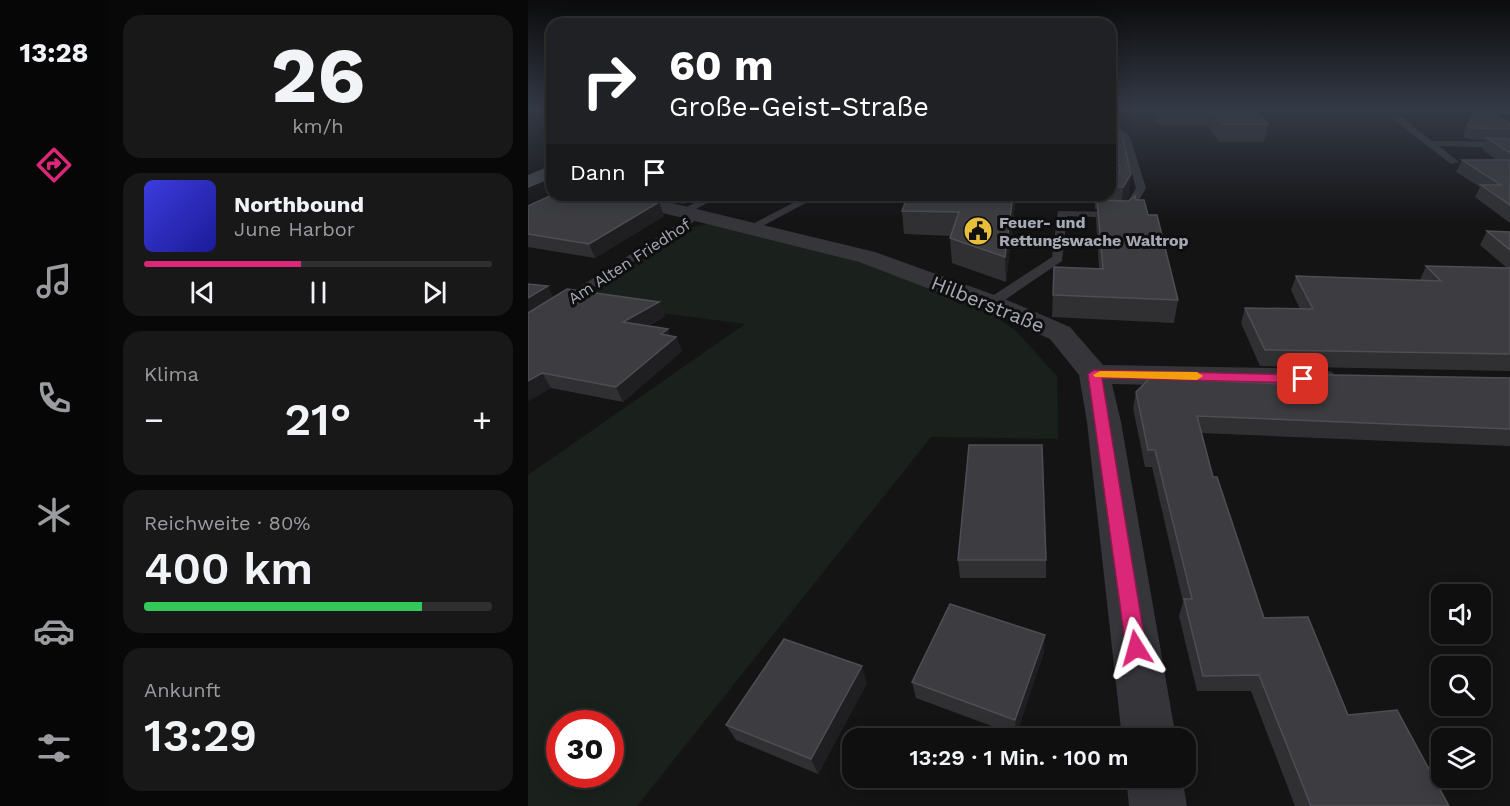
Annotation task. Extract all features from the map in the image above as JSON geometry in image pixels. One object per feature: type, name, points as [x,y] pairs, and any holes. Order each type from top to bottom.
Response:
[{"type":"main road","points":[[528,182],[546,174]]},
{"type":"street","name":"Hilberstraße","points":[[640,201],[867,256],[990,303],[1060,333],[1094,374]]},
{"type":"street","points":[[1147,728],[1094,374],[1355,380]]},
{"type":"street","points":[[1156,788],[1158,806]]},
{"type":"lane","points":[[990,303],[1058,258],[1062,213],[1125,215],[1141,188],[1129,147]]},
{"type":"lane","points":[[1435,147],[1454,162]]},
{"type":"lane","name":"Am Alten Friedhof","points":[[528,326],[709,201]]},
{"type":"lane","points":[[751,228],[804,201]]},
{"type":"shaded area","points":[[711,223],[866,263],[990,312],[1016,331],[1057,376],[1058,439],[931,437],[637,806],[528,806],[528,475],[745,324],[578,302],[688,228]]},
{"type":"building","points":[[1116,147],[1125,147],[1131,174],[1123,187],[1116,187],[1116,175],[1119,173],[1120,166],[1116,164]]},
{"type":"building","points":[[1500,147],[1510,147],[1510,153]]},
{"type":"building","points":[[1462,160],[1510,160],[1510,205],[1481,185],[1501,185]]},
{"type":"building","points":[[1135,196],[1136,200],[1144,200],[1148,215],[1157,215],[1178,300],[1053,295],[1054,267],[1103,269],[1097,201],[1128,201]]},
{"type":"building","points":[[546,198],[546,201],[659,202],[589,244],[528,234],[528,206]]},
{"type":"building","points":[[906,201],[1012,201],[1005,257],[950,238],[959,212],[902,211]]},
{"type":"building","points":[[1487,231],[1510,232],[1510,250]]},
{"type":"building","points":[[1426,266],[1510,268],[1510,354],[1265,350],[1245,308],[1313,309],[1296,276],[1441,281]]},
{"type":"building","points":[[528,284],[548,286],[528,298]]},
{"type":"building","points":[[567,289],[659,302],[623,322],[668,329],[661,334],[676,337],[616,387],[542,373],[528,381],[528,313]]},
{"type":"building","points":[[1276,374],[1510,378],[1510,429],[1197,416],[1213,477],[1217,477],[1264,618],[1308,617],[1348,715],[1397,710],[1431,773],[1431,788],[1439,788],[1449,806],[1311,806],[1259,675],[1203,676],[1184,599],[1192,599],[1155,450],[1148,450],[1136,392],[1150,378],[1281,384]]},
{"type":"building","points":[[969,445],[1042,445],[1046,560],[958,560]]},
{"type":"building","points":[[950,604],[1045,635],[1015,720],[912,682]]},
{"type":"building","points":[[784,639],[862,666],[811,759],[726,725]]},
{"type":"slow traffic","points":[[1100,375],[1197,376]]},
{"type":"place","name":"Feuer- und Rettungswache Waltrop","points":[[978,231]]},
{"type":"route","points":[[1136,648],[1104,422],[1094,374],[1303,379]]}]
